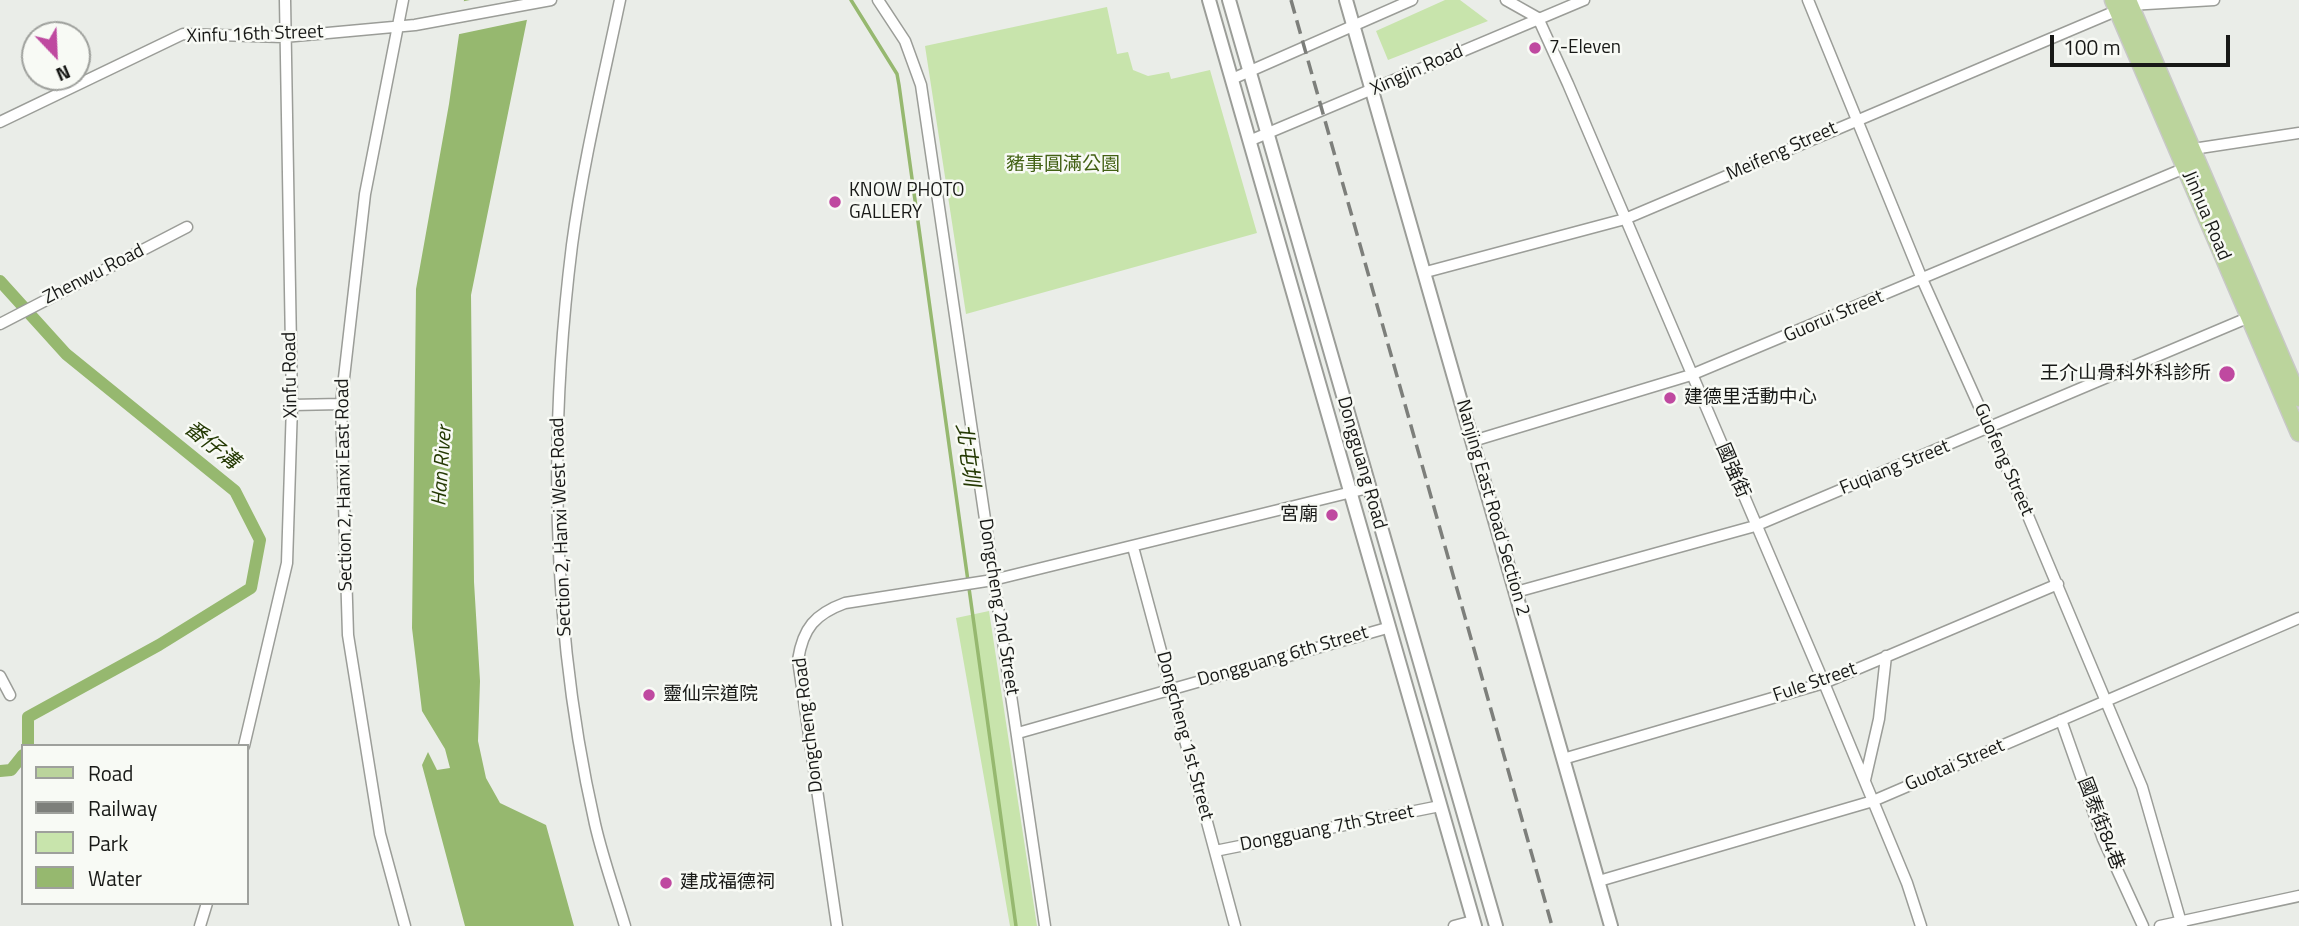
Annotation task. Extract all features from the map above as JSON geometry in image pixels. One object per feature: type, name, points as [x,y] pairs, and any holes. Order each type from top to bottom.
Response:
[{"type":"main road","name":"Jinhua Road","points":[[2122,4],[2193,149],[2299,432]]},
{"type":"main road","name":"Jinhua Road","points":[[2122,4],[2185,168],[2299,398]]},
{"type":"street","name":"Xinfu Road","points":[[244,744],[286,563],[292,405],[285,0]]},
{"type":"street","name":"Section 2, Hanxi East Road","points":[[403,0],[365,194],[341,404],[348,635],[380,834],[405,926]]},
{"type":"street","name":"Xinfu 16th Street","points":[[2,121],[183,34],[284,37],[415,25],[551,0]]},
{"type":"street","name":"Section 2, Hanxi West Road","points":[[620,0],[572,243],[558,399],[557,491],[562,599],[572,691],[595,825],[625,926]]},
{"type":"street","name":"Dongcheng 2nd Street","points":[[878,0],[905,41],[923,95],[1045,926]]},
{"type":"street","name":"Dongguang Road","points":[[1209,0],[1387,628],[1474,923]]},
{"type":"street","name":"Dongguang Road","points":[[1229,0],[1496,926]]},
{"type":"street","name":"Nanjing East Road Section 2","points":[[1346,0],[1611,926]]},
{"type":"street","points":[[1231,79],[1412,0]]},
{"type":"street","points":[[1506,0],[1538,18]]},
{"type":"street","name":"Xingjin Road","points":[[1249,141],[1584,0]]},
{"type":"street","name":"Guofeng Street","points":[[1808,0],[1922,279],[2058,584],[2142,787],[2181,924]]},
{"type":"street","name":"Meifeng Street","points":[[1426,272],[1625,219],[2122,4],[2214,0]]},
{"type":"street","name":"國強街","points":[[1538,18],[1865,780],[1908,883],[1921,926]]},
{"type":"street","points":[[2193,149],[2299,134]]},
{"type":"street","name":"Guorui Street","points":[[1473,441],[1692,375],[2185,168]]},
{"type":"street","name":"Zhenwu Road","points":[[0,324],[187,227]]},
{"type":"street","name":"Fuqiang Street","points":[[1516,592],[1755,526],[2256,314]]},
{"type":"street","points":[[292,405],[341,404]]},
{"type":"street","points":[[993,580],[1368,488]]},
{"type":"street","name":"Dongcheng 1st Street","points":[[1133,547],[1235,926]]},
{"type":"street","name":"Dongcheng Road","points":[[837,926],[798,660],[801,639],[810,623],[825,610],[845,603],[993,580]]},
{"type":"street","name":"Fule Street","points":[[1563,759],[1824,683],[2058,584]]},
{"type":"street","name":"Guotai Street","points":[[1599,881],[1873,801],[2299,618]]},
{"type":"street","name":"Dongguang 6th Street","points":[[1018,733],[1387,628]]},
{"type":"street","points":[[1865,780],[1879,719],[1886,656]]},
{"type":"street","points":[[0,676],[10,695]]},
{"type":"street","name":"國泰街84巷","points":[[2061,720],[2103,839],[2143,926]]},
{"type":"street","name":"Dongguang 7th Street","points":[[1215,851],[1440,806]]},
{"type":"street","points":[[2160,926],[2181,924],[2299,896]]},
{"type":"street","points":[[200,926],[206,905]]},
{"type":"street","points":[[1454,926],[1474,923]]},
{"type":"green space","points":[[1445,0],[1460,0],[1488,21],[1388,60],[1376,31]]},
{"type":"green space","name":"豬事圓滿公園","points":[[1107,7],[1117,54],[1128,52],[1133,70],[1148,76],[1169,72],[1171,79],[1210,70],[1257,233],[966,314],[925,46]]},
{"type":"green space","points":[[989,611],[1037,926],[1010,926],[956,618]]},
{"type":"water","name":"Han River","points":[[464,0],[531,0],[471,295],[474,582],[480,681],[478,741],[486,778],[500,803],[546,825],[574,926],[465,926],[422,765],[428,752],[437,770],[450,768],[445,749],[422,711],[412,628],[416,289],[449,104]]},
{"type":"pier","points":[[534,0],[531,19],[455,35],[460,2]]},
{"type":"waterway","name":"北屯圳","points":[[851,0],[897,74],[899,85],[1016,926]]},
{"type":"waterway","name":"番仔溝","points":[[0,281],[66,354],[235,491],[260,540],[251,588],[159,645],[28,717],[28,744]]},
{"type":"waterway","name":"番仔溝","points":[[0,771],[11,770],[21,758]]},
{"type":"railway","points":[[1291,0],[1552,926]]},
{"type":"place","name":"7-Eleven","points":[[1535,48]]},
{"type":"place","name":"KNOW PHOTO GALLERY","points":[[835,202]]},
{"type":"place","name":"王介山骨科外科診所","points":[[2227,374]]},
{"type":"place","name":"建德里活動中心","points":[[1670,398]]},
{"type":"place","name":"宮廟","points":[[1332,515]]},
{"type":"place","name":"靈仙宗道院","points":[[649,695]]},
{"type":"place","name":"建成福德祠","points":[[666,883]]}]
